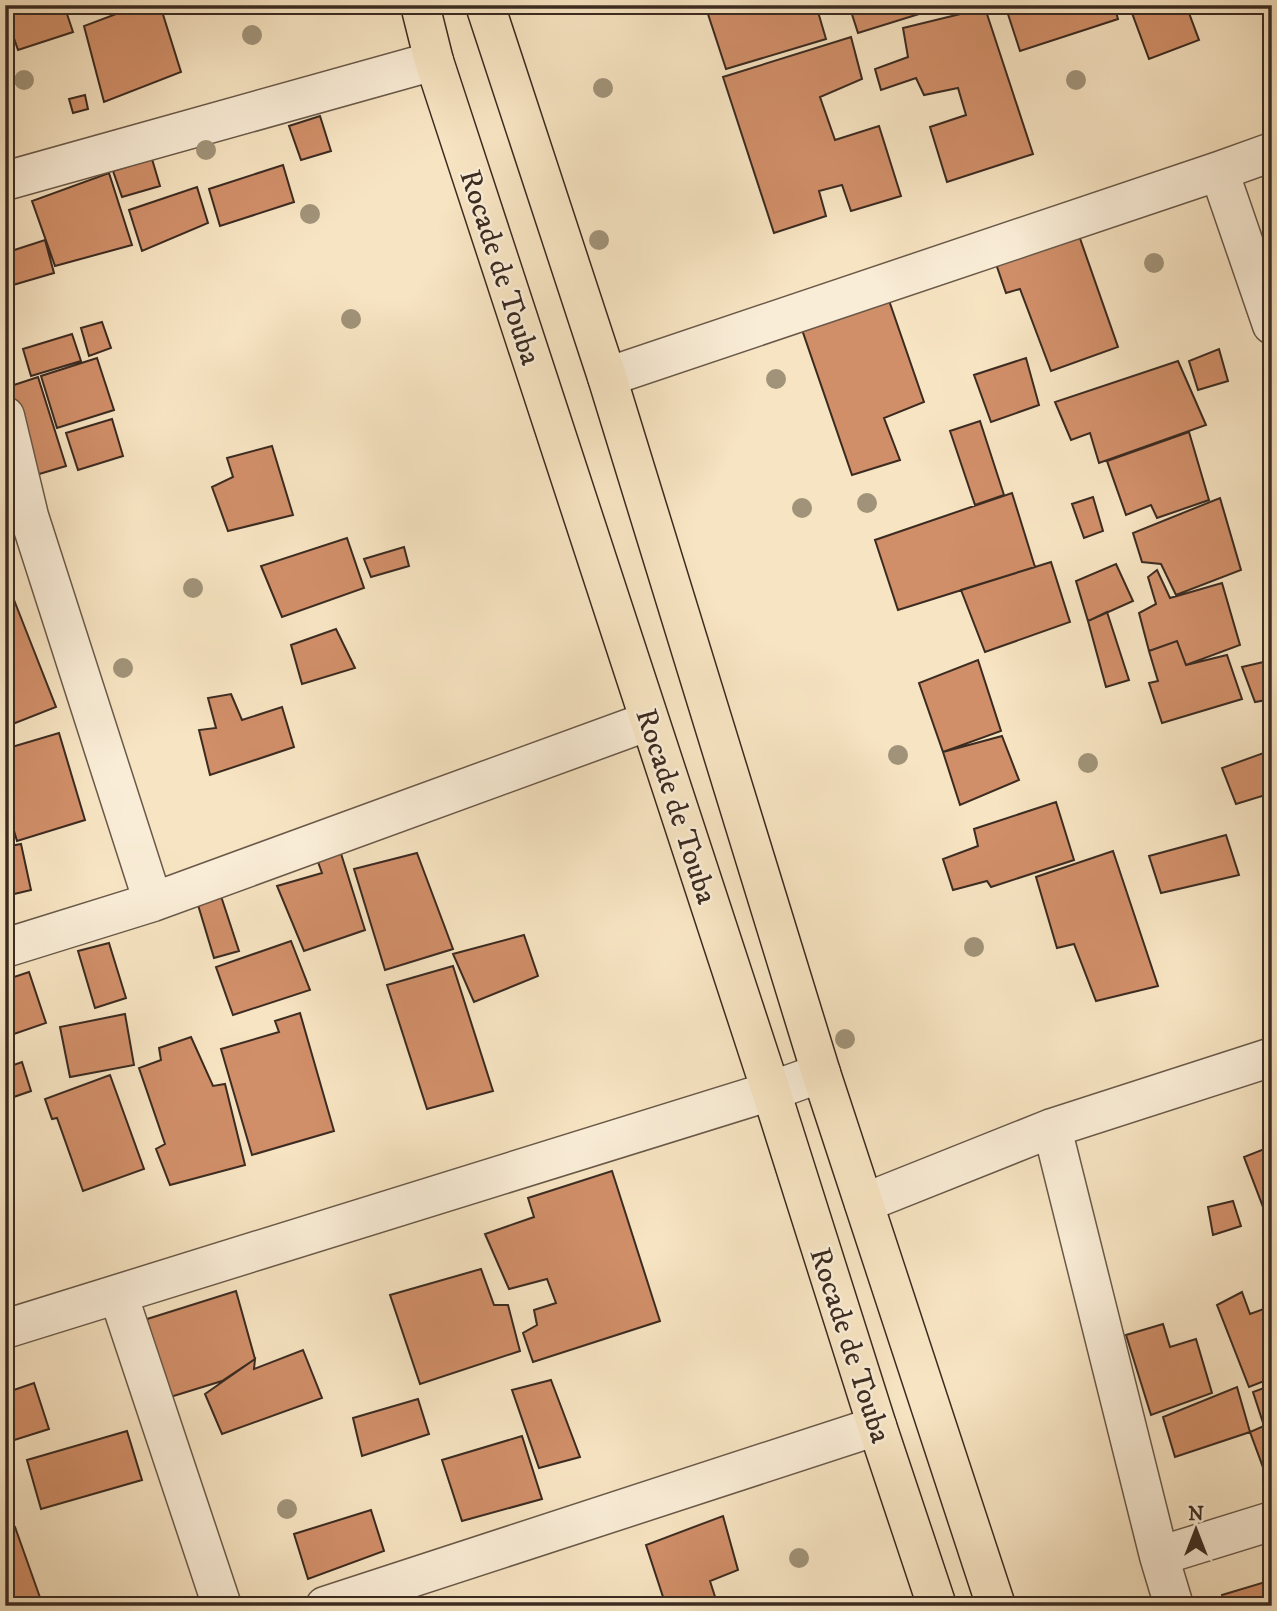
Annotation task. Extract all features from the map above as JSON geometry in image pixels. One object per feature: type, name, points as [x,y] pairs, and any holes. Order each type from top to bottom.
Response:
[{"type":"main road","name":"Rocade de Touba","points":[[420,5],[434,61],[937,1606]]},
{"type":"main road","name":"Rocade de Touba","points":[[485,5],[607,377],[821,1073],[996,1606]]},
{"type":"street","points":[[5,181],[434,61]]},
{"type":"street","points":[[607,377],[1272,152]]},
{"type":"street","points":[[1219,171],[1272,325]]},
{"type":"street","points":[[5,416],[17,519],[153,902]]},
{"type":"street","points":[[5,948],[153,902],[649,721]]},
{"type":"street","points":[[864,1203],[1052,1128],[1272,1057]]},
{"type":"street","points":[[5,1329],[771,1091],[821,1073]]},
{"type":"street","points":[[1052,1128],[1159,1556],[1174,1606]]},
{"type":"street","points":[[118,1294],[222,1606]]},
{"type":"street","points":[[325,1606],[379,1598],[877,1426]]},
{"type":"street","points":[[1159,1556],[1272,1521]]},
{"type":"building","points":[[5,5],[64,5],[73,32],[18,50]]},
{"type":"building","points":[[140,5],[160,5],[181,72],[104,102],[84,26]]},
{"type":"building","points":[[705,5],[742,5],[744,12],[764,5],[816,5],[826,39],[726,69]]},
{"type":"building","points":[[849,5],[948,5],[858,33]]},
{"type":"building","points":[[1005,5],[1114,5],[1118,19],[1020,51]]},
{"type":"building","points":[[1129,5],[1186,5],[1199,40],[1149,59]]},
{"type":"building","points":[[985,8],[1033,154],[947,182],[930,127],[966,115],[958,88],[924,95],[916,78],[881,90],[875,69],[908,57],[903,28]]},
{"type":"building","points":[[851,37],[862,79],[820,97],[835,140],[879,126],[901,196],[851,211],[842,185],[819,191],[826,216],[774,233],[723,77]]},
{"type":"building","points":[[85,95],[88,109],[73,113],[69,99]]},
{"type":"building","points":[[320,116],[331,151],[301,160],[289,126]]},
{"type":"building","points":[[152,159],[160,186],[122,197],[113,171]]},
{"type":"building","points":[[283,165],[294,202],[220,226],[209,189]]},
{"type":"building","points":[[109,173],[132,245],[55,266],[32,201]]},
{"type":"building","points":[[197,187],[208,223],[142,251],[129,210]]},
{"type":"building","points":[[1076,227],[1118,347],[1051,371],[1020,289],[1006,293],[994,258]]},
{"type":"building","points":[[45,240],[54,273],[13,285],[5,265],[5,253]]},
{"type":"building","points":[[884,286],[924,402],[884,418],[900,460],[852,475],[798,318]]},
{"type":"building","points":[[102,322],[111,348],[89,356],[81,328]]},
{"type":"building","points":[[72,334],[81,361],[31,376],[23,349]]},
{"type":"building","points":[[1219,349],[1228,381],[1198,390],[1189,361]]},
{"type":"building","points":[[97,358],[114,410],[57,428],[41,376]]},
{"type":"building","points":[[1026,358],[1039,405],[991,422],[974,375]]},
{"type":"building","points":[[1178,361],[1206,425],[1099,463],[1090,433],[1071,440],[1055,402]]},
{"type":"building","points":[[38,377],[66,466],[36,475],[8,387]]},
{"type":"building","points":[[112,419],[123,456],[78,470],[66,433]]},
{"type":"building","points":[[980,421],[1004,495],[975,505],[950,431]]},
{"type":"building","points":[[1189,432],[1209,500],[1157,518],[1151,505],[1126,515],[1107,461]]},
{"type":"building","points":[[272,446],[293,515],[228,531],[212,487],[233,477],[227,458]]},
{"type":"building","points":[[1012,493],[1035,567],[898,610],[875,540]]},
{"type":"building","points":[[1093,497],[1103,531],[1084,538],[1072,504]]},
{"type":"building","points":[[1220,498],[1241,570],[1176,595],[1161,564],[1142,562],[1133,533]]},
{"type":"building","points":[[347,538],[364,588],[282,617],[261,566]]},
{"type":"building","points":[[404,547],[409,566],[371,577],[364,559]]},
{"type":"building","points":[[1051,562],[1070,622],[985,652],[961,590]]},
{"type":"building","points":[[1116,564],[1133,601],[1088,621],[1076,581]]},
{"type":"building","points":[[1157,570],[1170,598],[1222,583],[1240,645],[1186,665],[1177,641],[1149,651],[1139,613],[1156,604],[1148,577]]},
{"type":"building","points":[[5,577],[56,707],[5,727]]},
{"type":"building","points":[[1107,612],[1129,680],[1106,687],[1088,621]]},
{"type":"building","points":[[336,629],[355,668],[302,684],[291,645]]},
{"type":"building","points":[[1177,641],[1186,665],[1227,655],[1242,699],[1162,723],[1149,683],[1158,681],[1149,651]]},
{"type":"building","points":[[978,660],[1001,731],[943,752],[919,683]]},
{"type":"building","points":[[1272,660],[1272,699],[1255,702],[1242,667]]},
{"type":"building","points":[[231,694],[242,720],[282,707],[294,747],[210,775],[199,730],[216,728],[208,698]]},
{"type":"building","points":[[59,733],[85,820],[17,841],[5,800],[5,749]]},
{"type":"building","points":[[1002,736],[1019,780],[960,805],[943,752]]},
{"type":"building","points":[[1272,750],[1272,793],[1236,804],[1222,768]]},
{"type":"building","points":[[1056,802],[1074,860],[991,887],[987,881],[953,890],[943,859],[978,846],[974,829]]},
{"type":"building","points":[[1226,835],[1239,875],[1161,893],[1149,856]]},
{"type":"building","points":[[21,844],[31,890],[10,895],[5,870],[5,847]]},
{"type":"building","points":[[338,844],[365,930],[304,951],[277,886],[322,873],[314,851]]},
{"type":"building","points":[[1113,851],[1158,986],[1096,1001],[1074,944],[1057,948],[1036,877]]},
{"type":"building","points":[[417,853],[453,949],[385,970],[354,869]]},
{"type":"building","points":[[219,890],[239,951],[214,958],[195,895]]},
{"type":"building","points":[[524,935],[538,976],[474,1002],[453,954]]},
{"type":"building","points":[[291,941],[310,990],[233,1015],[216,967]]},
{"type":"building","points":[[109,943],[126,998],[95,1008],[78,951]]},
{"type":"building","points":[[453,966],[493,1091],[427,1109],[387,985]]},
{"type":"building","points":[[29,972],[46,1023],[14,1034],[5,1007],[5,980]]},
{"type":"building","points":[[300,1013],[334,1131],[252,1155],[221,1049],[279,1032],[275,1021]]},
{"type":"building","points":[[125,1014],[134,1065],[70,1077],[60,1027]]},
{"type":"building","points":[[191,1037],[213,1086],[225,1084],[245,1165],[170,1185],[156,1149],[165,1144],[139,1068],[161,1060],[159,1048]]},
{"type":"building","points":[[22,1062],[31,1091],[5,1100],[5,1068]]},
{"type":"building","points":[[110,1075],[144,1169],[83,1191],[57,1118],[52,1119],[45,1099]]},
{"type":"building","points":[[1272,1146],[1272,1219],[1268,1220],[1244,1157]]},
{"type":"building","points":[[612,1171],[660,1321],[533,1362],[523,1333],[537,1325],[534,1310],[556,1303],[547,1279],[509,1289],[485,1234],[534,1217],[528,1198]]},
{"type":"building","points":[[1233,1201],[1241,1226],[1213,1235],[1208,1207]]},
{"type":"building","points":[[481,1269],[494,1305],[508,1305],[520,1351],[420,1384],[390,1295]]},
{"type":"building","points":[[236,1291],[255,1359],[222,1381],[167,1398],[144,1320]]},
{"type":"building","points":[[1242,1292],[1250,1314],[1272,1306],[1272,1378],[1249,1387],[1217,1305]]},
{"type":"building","points":[[1163,1324],[1170,1347],[1196,1339],[1212,1393],[1151,1415],[1126,1335]]},
{"type":"building","points":[[303,1350],[322,1398],[222,1434],[205,1394],[255,1359],[254,1369]]},
{"type":"building","points":[[551,1380],[580,1457],[539,1468],[512,1390]]},
{"type":"building","points":[[34,1383],[49,1429],[5,1443],[5,1393]]},
{"type":"building","points":[[1272,1385],[1272,1468],[1264,1470],[1250,1432],[1264,1426],[1253,1392]]},
{"type":"building","points":[[1237,1387],[1250,1432],[1175,1457],[1163,1417]]},
{"type":"building","points":[[418,1399],[429,1434],[362,1456],[353,1418]]},
{"type":"building","points":[[127,1431],[142,1480],[41,1509],[27,1460]]},
{"type":"building","points":[[522,1436],[542,1499],[462,1521],[442,1460]]},
{"type":"building","points":[[371,1510],[384,1551],[308,1579],[294,1534]]},
{"type":"building","points":[[723,1516],[738,1570],[710,1581],[718,1606],[666,1606],[646,1545]]},
{"type":"building","points":[[15,1527],[43,1606],[5,1606],[5,1531]]},
{"type":"building","points":[[1272,1580],[1272,1606],[1225,1606],[1222,1595]]}]
